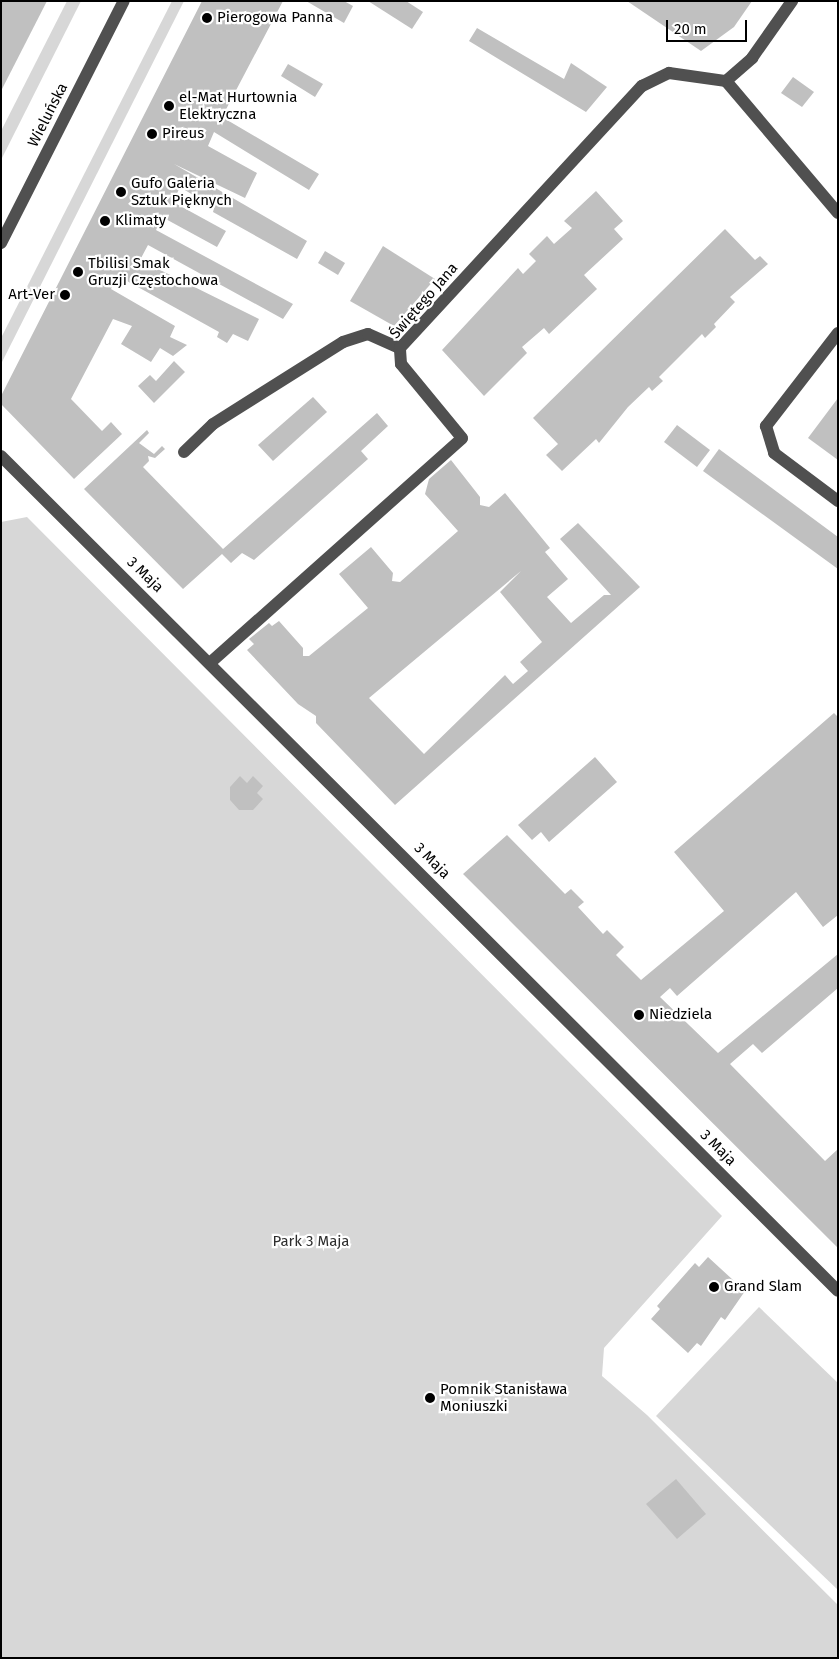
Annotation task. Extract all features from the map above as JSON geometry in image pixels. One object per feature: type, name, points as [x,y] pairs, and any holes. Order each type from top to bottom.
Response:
[{"type":"street","name":"Wieluńska","points":[[1,243],[124,1]]},
{"type":"street","points":[[792,1],[752,58],[726,81],[838,212]]},
{"type":"street","name":"Świętego Jana","points":[[211,662],[462,438],[401,364],[400,348],[642,86],[669,72],[726,81]]},
{"type":"street","points":[[838,333],[766,426],[774,453],[838,501]]},
{"type":"street","points":[[184,452],[212,424],[343,342],[368,334],[400,348]]},
{"type":"street","name":"3 Maja","points":[[1,456],[211,662],[838,1291]]},
{"type":"green space","points":[[67,1],[81,1],[1,160],[1,131]]},
{"type":"green space","points":[[172,1],[184,1],[1,364],[1,338]]},
{"type":"green space","name":"Park 3 Maja","points":[[27,517],[722,1216],[604,1348],[602,1376],[647,1415],[838,1605],[838,1658],[1,1658],[1,522]]},
{"type":"green space","points":[[759,1307],[838,1383],[838,1590],[656,1416]]},
{"type":"building","points":[[1,1],[47,1],[1,91]]},
{"type":"building","points":[[202,1],[283,1],[222,117],[319,174],[309,190],[214,132],[208,146],[257,173],[245,198],[174,164],[307,241],[297,259],[213,212],[214,208],[180,187],[173,202],[226,231],[217,247],[162,217],[156,230],[293,304],[283,319],[148,245],[140,260],[259,319],[248,341],[233,334],[227,343],[217,337],[219,332],[118,276],[111,289],[175,326],[170,337],[187,345],[173,356],[160,348],[151,362],[121,344],[132,326],[113,319],[71,399],[102,431],[111,422],[122,434],[74,479],[1,404],[1,396]]},
{"type":"building","points":[[306,1],[344,1],[353,6],[344,23]]},
{"type":"building","points":[[368,1],[406,1],[423,12],[412,29]]},
{"type":"building","points":[[627,1],[752,1],[734,27],[701,51]]},
{"type":"building","points":[[477,28],[564,79],[571,63],[607,87],[586,112],[469,41]]},
{"type":"building","points":[[288,64],[323,84],[315,97],[281,76]]},
{"type":"building","points":[[793,77],[814,92],[802,107],[781,93]]},
{"type":"building","points":[[596,191],[623,221],[614,229],[623,239],[584,275],[597,289],[549,334],[544,328],[522,347],[527,353],[484,396],[442,350],[518,268],[523,274],[536,261],[529,254],[547,236],[554,244],[572,228],[564,221]]},
{"type":"building","points":[[725,229],[755,260],[760,256],[768,264],[730,297],[735,302],[714,324],[716,327],[705,338],[702,334],[659,377],[663,381],[652,391],[649,387],[628,407],[599,443],[596,439],[562,471],[546,455],[558,444],[533,418]]},
{"type":"building","points":[[383,246],[435,279],[394,326],[350,301]]},
{"type":"building","points":[[325,251],[345,263],[338,275],[318,263]]},
{"type":"building","points":[[174,361],[185,372],[154,403],[138,386],[150,375],[156,381]]},
{"type":"building","points":[[313,397],[327,412],[273,461],[258,445]]},
{"type":"building","points":[[838,398],[838,460],[808,438]]},
{"type":"building","points":[[377,413],[388,426],[361,451],[368,459],[254,560],[242,553],[231,563],[222,554],[183,589],[84,489],[147,430],[149,433],[139,443],[154,454],[162,446],[165,449],[155,458],[148,456],[149,461],[143,467],[223,549]]},
{"type":"building","points":[[677,425],[710,450],[697,467],[664,442]]},
{"type":"building","points":[[719,449],[838,537],[838,569],[703,471]]},
{"type":"building","points":[[451,460],[480,497],[480,505],[489,507],[505,493],[550,548],[545,552],[568,579],[547,597],[571,623],[604,595],[611,595],[560,539],[578,523],[640,587],[395,805],[316,723],[316,716],[298,704],[247,650],[254,644],[249,639],[269,623],[272,626],[279,621],[303,648],[303,656],[309,656],[368,608],[339,574],[371,547],[393,573],[392,581],[400,582],[458,531],[425,494],[429,479]],"holes":[[[521,571],[500,592],[542,642],[520,662],[528,671],[513,684],[505,675],[424,754],[369,698]]]},
{"type":"building","points":[[834,713],[838,717],[838,915],[823,927],[796,892],[677,996],[670,988],[660,997],[718,1053],[838,954],[838,988],[762,1053],[753,1044],[730,1064],[825,1161],[838,1149],[838,1248],[463,874],[507,835],[565,894],[571,889],[584,902],[578,907],[603,934],[607,930],[624,947],[616,955],[641,980],[724,911],[674,852]]},
{"type":"building","points":[[595,757],[617,782],[549,842],[541,832],[532,840],[518,825]]},
{"type":"building","points":[[240,776],[247,783],[253,776],[263,786],[257,793],[263,799],[253,810],[239,810],[230,800],[230,787]]},
{"type":"building","points":[[708,1257],[745,1291],[725,1320],[721,1317],[701,1346],[697,1343],[688,1353],[651,1319],[660,1309],[657,1306],[695,1263],[699,1267]]},
{"type":"building","points":[[676,1479],[706,1514],[677,1539],[646,1504]]},
{"type":"place","name":"Pierogowa Panna","points":[[207,18]]},
{"type":"place","name":"el-Mat Hurtownia Elektryczna","points":[[169,106]]},
{"type":"place","name":"Pireus","points":[[152,134]]},
{"type":"place","name":"Gufo Galeria Sztuk Pięknych","points":[[121,192]]},
{"type":"place","name":"Klimaty","points":[[105,221]]},
{"type":"place","name":"Tbilisi Smak Gruzji Częstochowa","points":[[78,272]]},
{"type":"place","name":"Art-Ver","points":[[65,295]]},
{"type":"place","name":"Niedziela","points":[[639,1015]]},
{"type":"place","name":"Grand Slam","points":[[714,1287]]},
{"type":"place","name":"Pomnik Stanisława Moniuszki","points":[[430,1398]]}]
